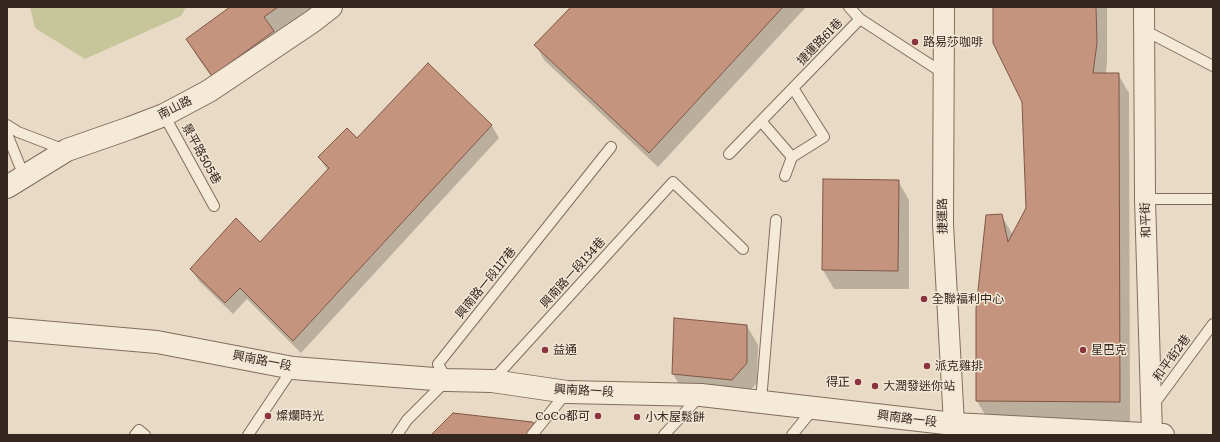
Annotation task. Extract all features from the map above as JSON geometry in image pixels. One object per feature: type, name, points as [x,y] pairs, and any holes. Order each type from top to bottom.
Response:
[{"type":"street","name":"南山路","points":[[16,182],[67,150],[164,115],[209,91],[313,21],[331,7]]},
{"type":"street","name":"捷運路","points":[[944,7],[943,224],[954,430]]},
{"type":"street","name":"和平街","points":[[1144,7],[1145,199],[1151,407],[1158,434]]},
{"type":"street","name":"興南路一段","points":[[7,330],[157,342],[294,368],[492,382],[567,392],[701,395],[761,401],[954,430],[1158,434]]},
{"type":"lane","points":[[849,7],[860,18]]},
{"type":"lane","name":"捷運路61巷","points":[[729,154],[860,18],[944,73]]},
{"type":"lane","points":[[1144,30],[1213,66]]},
{"type":"lane","points":[[785,176],[792,157],[824,137],[793,88]]},
{"type":"lane","name":"景平路505巷","points":[[164,115],[214,206]]},
{"type":"lane","points":[[761,121],[792,157]]},
{"type":"lane","points":[[7,125],[18,132],[67,150]]},
{"type":"lane","points":[[7,134],[16,182]]},
{"type":"lane","name":"興南路一段117巷","points":[[447,380],[438,364],[611,147]]},
{"type":"lane","name":"興南路一段134巷","points":[[492,382],[673,182],[743,249]]},
{"type":"lane","points":[[1145,199],[1213,199]]},
{"type":"lane","points":[[761,401],[776,220]]},
{"type":"lane","name":"和平街2巷","points":[[1151,407],[1213,324]]},
{"type":"lane","points":[[248,435],[294,368]]},
{"type":"lane","points":[[397,435],[407,420],[447,380]]},
{"type":"lane","points":[[532,435],[567,392]]},
{"type":"lane","points":[[664,435],[701,395]]},
{"type":"lane","points":[[792,435],[814,408]]},
{"type":"lane","points":[[135,435],[139,430],[145,435]]},
{"type":"green space","points":[[30,7],[186,7],[181,16],[85,59],[35,28]]},
{"type":"building","points":[[230,7],[278,7],[264,17],[274,31],[212,76],[186,39]]},
{"type":"building","points":[[571,7],[783,7],[649,153],[534,45]]},
{"type":"building","points":[[993,7],[1096,7],[1097,43],[1093,73],[1119,73],[1120,402],[976,401],[976,309],[986,215],[1002,214],[1008,242],[1026,208],[1022,102],[993,43]]},
{"type":"building","points":[[428,63],[492,125],[293,341],[240,288],[225,303],[190,269],[236,218],[260,242],[329,168],[318,157],[347,128],[357,138]]},
{"type":"building","points":[[823,179],[899,180],[898,271],[822,270]]},
{"type":"building","points":[[674,318],[747,325],[747,363],[732,380],[672,374]]},
{"type":"building","points":[[453,413],[532,422],[539,433],[538,435],[431,435]]},
{"type":"place","name":"路易莎咖啡","points":[[915,42]]},
{"type":"place","name":"全聯福利中心","points":[[924,299]]},
{"type":"place","name":"益通","points":[[545,350]]},
{"type":"place","name":"星巴克","points":[[1083,350]]},
{"type":"place","name":"派克雞排","points":[[927,366]]},
{"type":"place","name":"得正","points":[[858,382]]},
{"type":"place","name":"大潤發迷你站","points":[[875,386]]},
{"type":"place","name":"燦爛時光","points":[[268,416]]},
{"type":"place","name":"CoCo都可","points":[[598,416]]},
{"type":"place","name":"小木屋鬆餅","points":[[637,417]]}]
